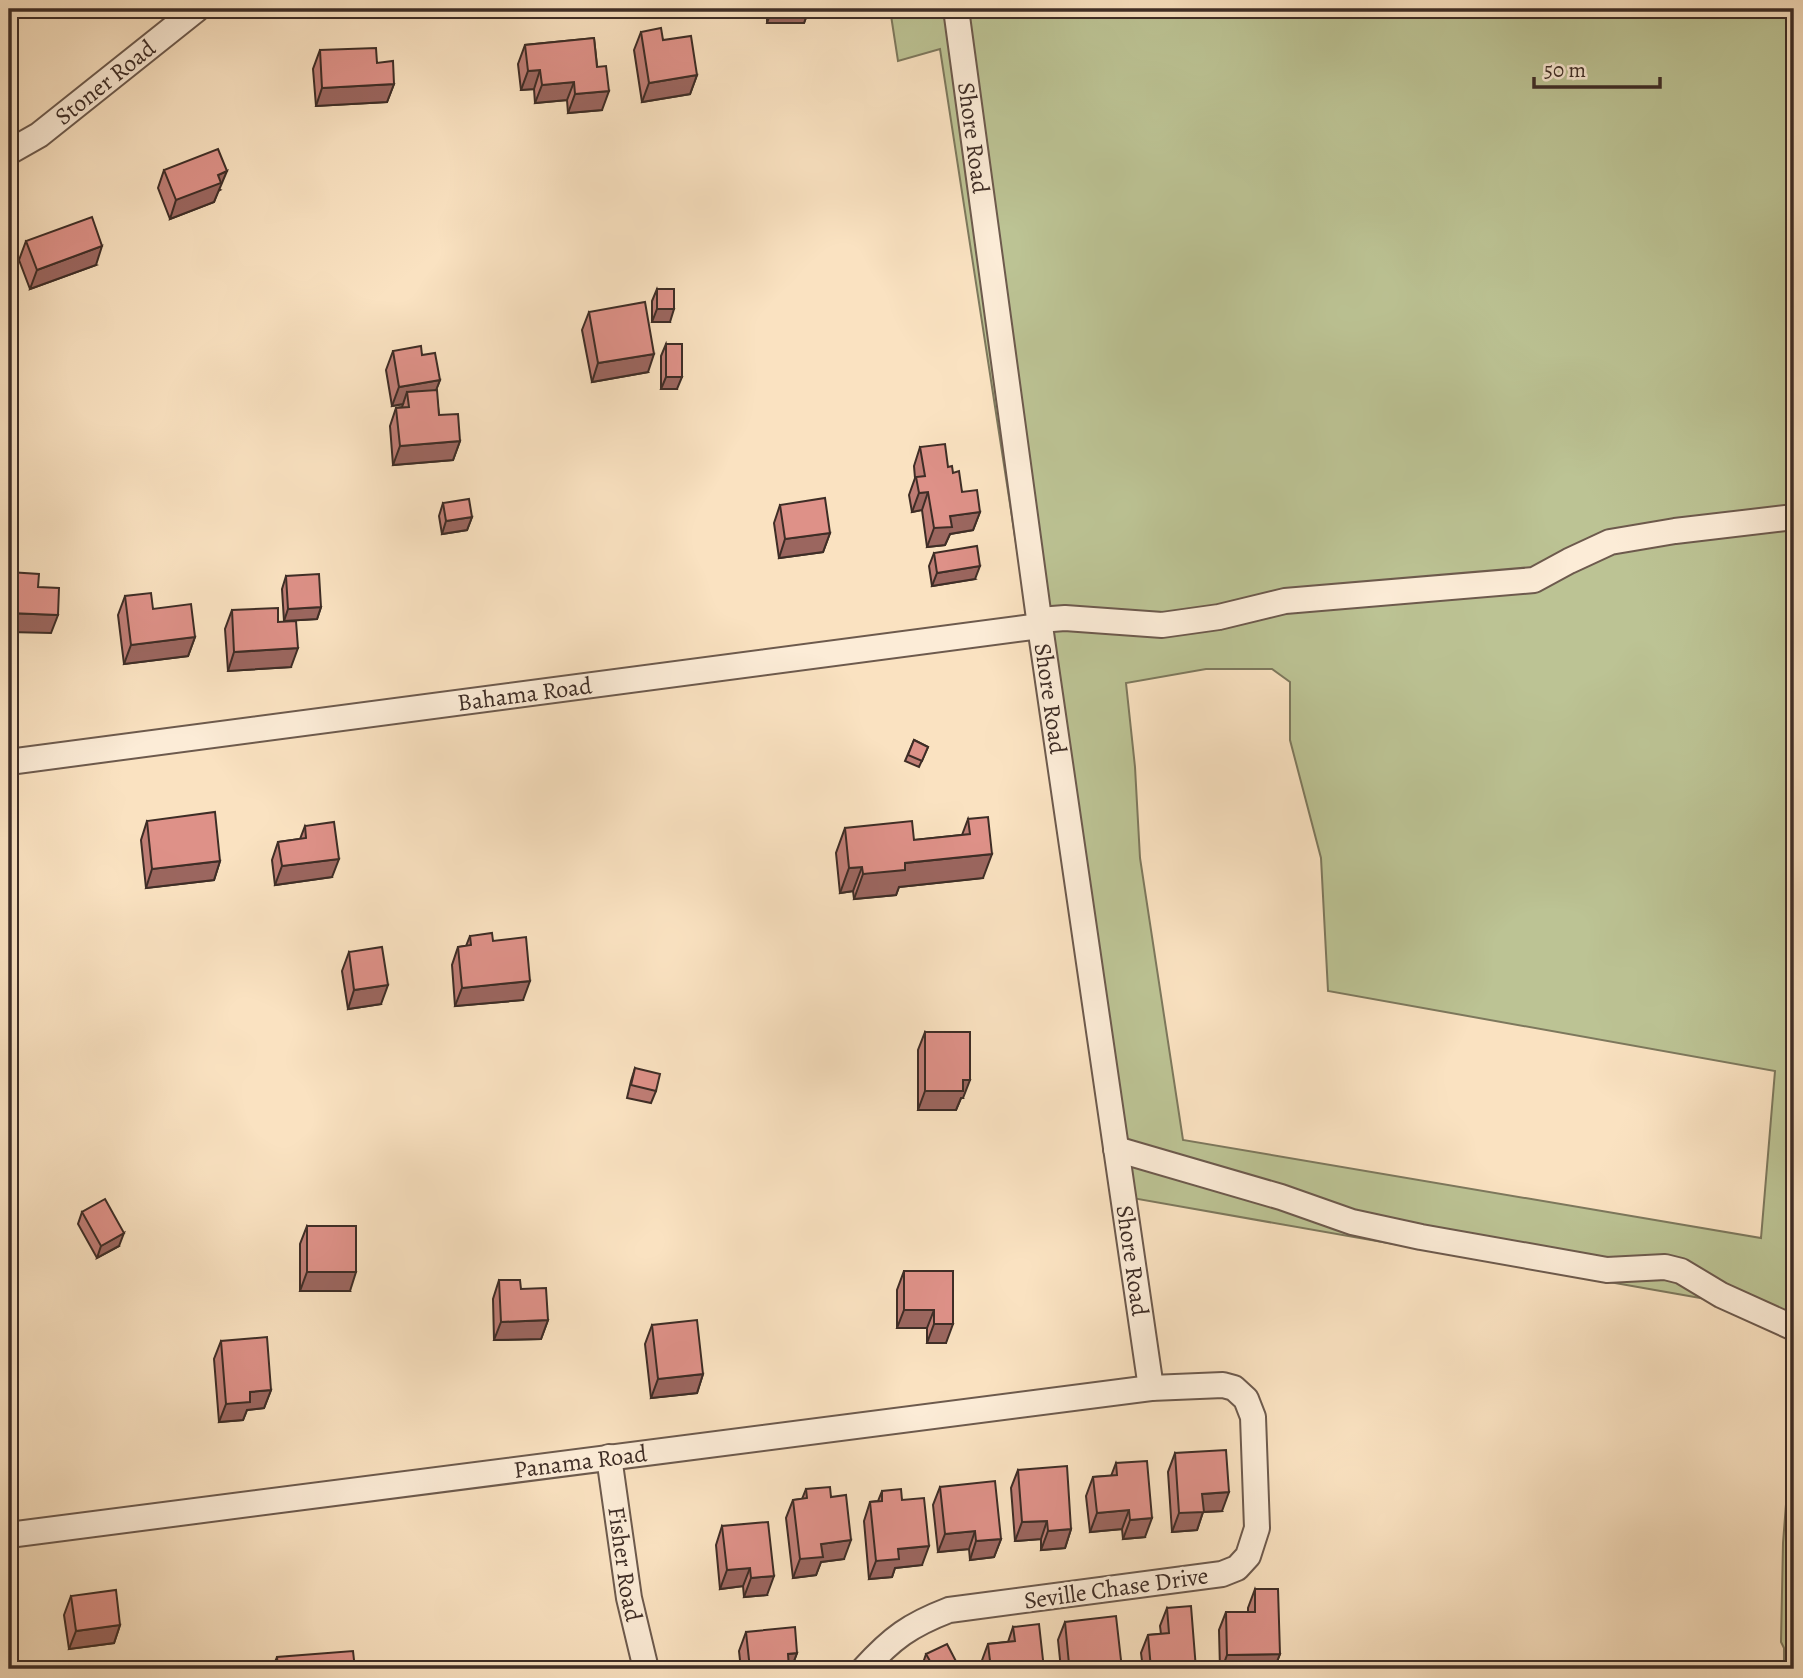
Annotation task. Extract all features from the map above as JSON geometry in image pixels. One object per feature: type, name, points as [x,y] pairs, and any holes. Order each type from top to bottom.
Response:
[{"type":"street","name":"Stoner Road","points":[[9,152],[39,135],[197,9]]},
{"type":"street","name":"Shore Road","points":[[956,9],[1039,623],[1151,1388]]},
{"type":"street","name":"Bahama Road","points":[[9,762],[1065,618],[1162,625],[1219,617],[1285,601],[1534,580],[1610,542],[1675,531],[1794,517]]},
{"type":"street","points":[[1116,1149],[1280,1197],[1352,1222],[1420,1237],[1607,1270],[1665,1267],[1681,1271],[1721,1295],[1794,1328]]},
{"type":"street","name":"Seville Chase Drive","points":[[864,1669],[887,1644],[917,1623],[949,1610],[1222,1574],[1237,1567],[1248,1556],[1257,1528],[1253,1416],[1246,1399],[1234,1388],[1223,1385],[1151,1388]]},
{"type":"street","name":"Panama Road","points":[[9,1535],[1151,1388]]},
{"type":"street","name":"Fisher Road","points":[[610,1457],[629,1598],[646,1669]]},
{"type":"green space","points":[[890,9],[947,9],[1026,608],[940,49],[898,61]]},
{"type":"green space","points":[[965,9],[1794,9],[1794,1338],[1723,1302],[1132,1198]],"holes":[[[1206,669],[1272,669],[1290,682],[1290,740],[1321,858],[1328,991],[1775,1071],[1761,1238],[1183,1140],[1140,858],[1135,767],[1126,683]]]},
{"type":"green space","points":[[1793,1414],[1794,1669],[1784,1669],[1784,1648],[1781,1642],[1783,1543]]},
{"type":"building","points":[[661,28],[663,40],[691,36],[697,75],[649,83],[641,32]]},
{"type":"building","points":[[594,38],[597,67],[606,66],[609,91],[575,94],[574,82],[542,85],[540,70],[528,71],[525,45]]},
{"type":"building","points":[[376,48],[377,63],[393,61],[394,84],[322,88],[320,50]]},
{"type":"building","points":[[218,149],[227,171],[218,175],[221,183],[176,200],[164,170]]},
{"type":"building","points":[[92,217],[102,246],[37,270],[26,241]]},
{"type":"building","points":[[657,289],[674,289],[674,309],[657,309]]},
{"type":"building","points":[[645,302],[654,354],[598,363],[589,312]]},
{"type":"building","points":[[666,344],[682,344],[682,377],[666,377]]},
{"type":"building","points":[[421,346],[422,355],[435,353],[440,380],[399,387],[393,351]]},
{"type":"building","points":[[437,390],[439,415],[458,414],[460,441],[400,446],[396,408],[409,407],[407,392]]},
{"type":"building","points":[[945,444],[948,467],[952,466],[953,473],[959,471],[962,492],[977,490],[980,512],[950,516],[952,527],[934,528],[928,492],[919,493],[916,477],[925,476],[920,447]]},
{"type":"building","points":[[825,498],[830,533],[785,539],[780,505]]},
{"type":"building","points":[[469,499],[472,517],[446,521],[443,503]]},
{"type":"building","points":[[977,546],[980,566],[937,573],[934,553]]},
{"type":"building","points":[[9,572],[39,574],[38,587],[59,588],[58,615],[9,613]]},
{"type":"building","points":[[319,574],[321,607],[288,609],[286,576]]},
{"type":"building","points":[[151,593],[153,609],[191,604],[195,637],[131,645],[125,596]]},
{"type":"building","points":[[278,608],[278,622],[296,621],[298,648],[234,652],[232,610]]},
{"type":"building","points":[[914,740],[928,747],[922,761],[908,755]]},
{"type":"building","points":[[215,812],[220,861],[152,869],[147,821]]},
{"type":"building","points":[[988,817],[992,854],[905,863],[905,870],[863,874],[862,867],[849,868],[845,828],[912,821],[914,840],[970,834],[968,819]]},
{"type":"building","points":[[334,822],[339,859],[282,866],[278,842],[306,838],[305,826]]},
{"type":"building","points":[[492,933],[493,941],[526,937],[530,981],[462,988],[458,947],[471,945],[470,936]]},
{"type":"building","points":[[382,947],[388,985],[354,990],[349,952]]},
{"type":"building","points":[[925,1032],[970,1032],[970,1080],[963,1080],[963,1091],[925,1091]]},
{"type":"building","points":[[635,1068],[660,1074],[656,1091],[631,1085]]},
{"type":"building","points":[[105,1199],[124,1233],[101,1246],[82,1212]]},
{"type":"building","points":[[307,1226],[356,1226],[356,1272],[307,1272]]},
{"type":"building","points":[[9,1264],[12,1264],[13,1294],[9,1295]]},
{"type":"building","points":[[904,1271],[953,1271],[953,1324],[934,1324],[934,1310],[904,1310]]},
{"type":"building","points":[[499,1280],[520,1280],[521,1289],[546,1288],[548,1320],[501,1322]]},
{"type":"building","points":[[697,1320],[703,1374],[658,1379],[652,1325]]},
{"type":"building","points":[[267,1337],[271,1390],[250,1392],[250,1402],[226,1404],[221,1341]]},
{"type":"building","points":[[1226,1450],[1229,1492],[1202,1494],[1204,1512],[1179,1513],[1175,1453]]},
{"type":"building","points":[[1147,1461],[1152,1518],[1130,1520],[1129,1510],[1097,1513],[1093,1477],[1117,1475],[1116,1463]]},
{"type":"building","points":[[1067,1466],[1071,1529],[1048,1531],[1047,1521],[1022,1522],[1018,1470]]},
{"type":"building","points":[[995,1481],[1001,1539],[976,1541],[975,1531],[945,1534],[940,1487]]},
{"type":"building","points":[[830,1487],[831,1497],[846,1495],[851,1540],[821,1544],[823,1557],[800,1559],[793,1500],[807,1498],[806,1489]]},
{"type":"building","points":[[901,1489],[902,1500],[924,1498],[929,1546],[898,1549],[899,1559],[876,1561],[870,1502],[882,1501],[882,1491]]},
{"type":"building","points":[[768,1522],[774,1576],[751,1578],[750,1568],[727,1570],[722,1526]]},
{"type":"building","points":[[1255,1589],[1278,1589],[1280,1654],[1227,1655],[1226,1612],[1255,1612]]},
{"type":"building","points":[[116,1590],[120,1625],[76,1631],[71,1596]]},
{"type":"building","points":[[1191,1606],[1196,1669],[1151,1669],[1148,1635],[1169,1633],[1167,1608]]},
{"type":"building","points":[[1116,1616],[1122,1669],[1086,1669],[1085,1662],[1069,1664],[1065,1622]]},
{"type":"building","points":[[1039,1624],[1044,1669],[991,1669],[988,1644],[1015,1641],[1013,1627]]},
{"type":"building","points":[[795,1627],[797,1653],[788,1654],[789,1669],[750,1669],[746,1632]]},
{"type":"building","points":[[947,1644],[960,1669],[932,1669],[934,1668],[926,1654]]},
{"type":"building","points":[[353,1651],[355,1669],[278,1669],[277,1657]]}]
